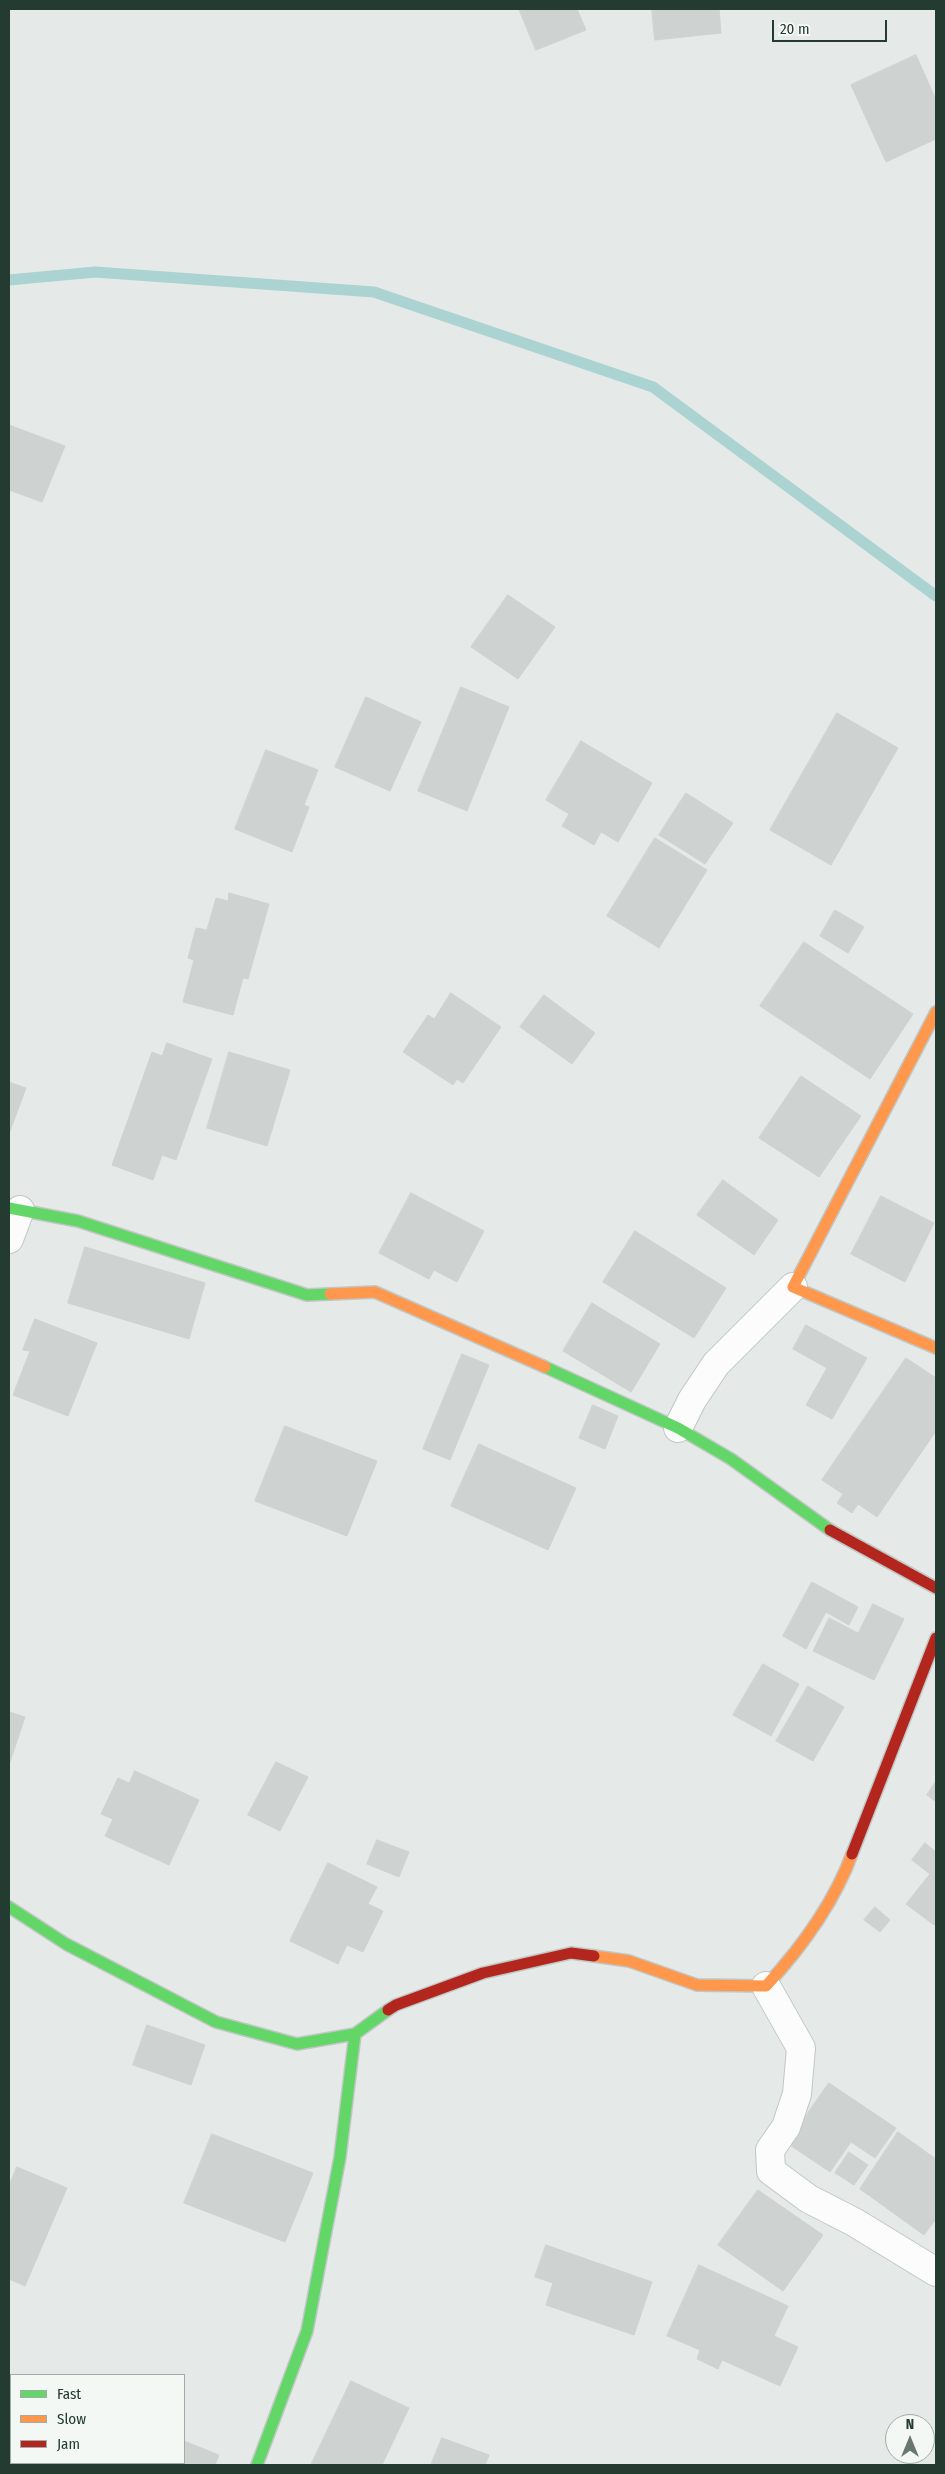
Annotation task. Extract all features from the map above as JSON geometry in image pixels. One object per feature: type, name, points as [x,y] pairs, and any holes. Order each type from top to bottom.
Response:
[{"type":"street","points":[[678,1428],[692,1400],[716,1364],[793,1287],[936,1012]]},
{"type":"street","points":[[9,1239],[14,1209],[78,1221],[307,1295],[375,1292],[678,1428],[732,1459],[830,1530],[936,1588]]},
{"type":"street","points":[[793,1287],[936,1348]]},
{"type":"street","points":[[9,1907],[66,1944],[216,2022],[297,2044],[355,2034],[396,2005],[483,1973],[571,1953],[629,1961],[697,1985],[766,1986],[794,1955],[843,1878],[928,1654],[936,1638]]},
{"type":"street","points":[[766,1986],[801,2048],[797,2094],[786,2127],[770,2150],[771,2171],[810,2199],[854,2222],[936,2272]]},
{"type":"street","points":[[257,2465],[307,2331],[340,2157],[355,2034]]},
{"type":"building","points":[[519,9],[577,9],[586,30],[536,50]]},
{"type":"building","points":[[652,9],[719,9],[721,33],[655,40]]},
{"type":"building","points":[[916,55],[936,100],[936,139],[886,162],[851,85]]},
{"type":"building","points":[[9,425],[65,446],[42,502],[9,490]]},
{"type":"building","points":[[508,595],[555,627],[518,679],[471,647]]},
{"type":"building","points":[[461,687],[509,707],[467,811],[418,791]]},
{"type":"building","points":[[366,697],[421,722],[390,791],[335,767]]},
{"type":"building","points":[[837,713],[898,748],[831,865],[770,830]]},
{"type":"building","points":[[581,741],[652,783],[618,842],[601,832],[594,845],[562,826],[569,814],[546,800]]},
{"type":"building","points":[[266,750],[318,770],[304,805],[309,807],[292,852],[235,829]]},
{"type":"building","points":[[686,793],[733,823],[705,864],[659,835]]},
{"type":"building","points":[[655,838],[707,870],[659,948],[607,916]]},
{"type":"building","points":[[229,893],[269,904],[248,979],[243,978],[233,1015],[183,1002],[194,960],[188,958],[196,928],[207,930],[216,898],[228,901]]},
{"type":"building","points":[[835,910],[864,927],[848,953],[820,936]]},
{"type":"building","points":[[804,942],[913,1014],[870,1079],[760,1006]]},
{"type":"building","points":[[451,993],[501,1027],[463,1083],[457,1079],[453,1085],[403,1052],[428,1015],[434,1019]]},
{"type":"building","points":[[544,995],[595,1033],[572,1064],[520,1027]]},
{"type":"building","points":[[167,1043],[212,1059],[176,1160],[162,1155],[153,1180],[112,1165],[152,1052],[162,1056]]},
{"type":"building","points":[[229,1052],[290,1070],[267,1146],[207,1128]]},
{"type":"building","points":[[801,1076],[861,1116],[819,1177],[759,1138]]},
{"type":"building","points":[[9,1082],[26,1088],[9,1134]]},
{"type":"building","points":[[723,1180],[778,1220],[754,1255],[697,1215]]},
{"type":"building","points":[[411,1193],[484,1231],[457,1282],[434,1270],[429,1279],[379,1253]]},
{"type":"building","points":[[881,1196],[934,1223],[905,1282],[851,1254]]},
{"type":"building","points":[[635,1231],[726,1288],[694,1338],[603,1282]]},
{"type":"building","points":[[85,1247],[205,1283],[189,1339],[68,1303]]},
{"type":"building","points":[[592,1303],[660,1344],[631,1392],[563,1351]]},
{"type":"building","points":[[35,1319],[97,1343],[68,1416],[13,1395],[30,1351],[23,1350]]},
{"type":"building","points":[[806,1325],[867,1358],[832,1419],[806,1405],[827,1368],[793,1349]]},
{"type":"building","points":[[462,1354],[489,1365],[450,1460],[423,1449]]},
{"type":"building","points":[[906,1358],[936,1378],[936,1431],[877,1517],[858,1504],[852,1513],[837,1503],[843,1494],[822,1480]]},
{"type":"building","points":[[593,1405],[618,1416],[605,1449],[579,1438]]},
{"type":"building","points":[[285,1426],[377,1461],[347,1536],[255,1501]]},
{"type":"building","points":[[479,1444],[576,1488],[548,1550],[451,1506]]},
{"type":"building","points":[[812,1582],[858,1607],[849,1625],[826,1612],[806,1649],[783,1636]]},
{"type":"building","points":[[873,1604],[904,1619],[874,1680],[813,1651],[829,1618],[858,1633]]},
{"type":"building","points":[[763,1664],[799,1684],[771,1736],[733,1715]]},
{"type":"building","points":[[808,1686],[844,1707],[813,1761],[776,1741]]},
{"type":"building","points":[[9,1712],[25,1717],[9,1765]]},
{"type":"building","points":[[276,1762],[308,1777],[280,1831],[248,1815]]},
{"type":"building","points":[[135,1771],[199,1800],[169,1865],[105,1836],[113,1819],[101,1814],[118,1778],[129,1783]]},
{"type":"building","points":[[936,1781],[936,1802],[927,1795]]},
{"type":"building","points":[[377,1840],[409,1852],[399,1877],[367,1864]]},
{"type":"building","points":[[925,1843],[936,1852],[936,1923],[934,1925],[906,1904],[930,1874],[912,1860]]},
{"type":"building","points":[[328,1863],[377,1887],[368,1904],[383,1911],[363,1952],[347,1945],[338,1964],[290,1941]]},
{"type":"building","points":[[875,1907],[890,1920],[880,1932],[864,1920]]},
{"type":"building","points":[[147,2025],[205,2045],[191,2085],[133,2065]]},
{"type":"building","points":[[829,2083],[896,2128],[875,2158],[851,2142],[830,2172],[787,2143]]},
{"type":"building","points":[[898,2132],[936,2159],[936,2219],[924,2235],[860,2189]]},
{"type":"building","points":[[212,2134],[313,2173],[285,2242],[184,2203]]},
{"type":"building","points":[[849,2152],[868,2165],[854,2185],[835,2173]]},
{"type":"building","points":[[17,2167],[67,2188],[25,2286],[9,2279],[9,2186]]},
{"type":"building","points":[[758,2190],[823,2235],[783,2291],[718,2245]]},
{"type":"building","points":[[546,2245],[652,2282],[634,2335],[546,2305],[553,2283],[535,2277]]},
{"type":"building","points":[[699,2265],[788,2306],[774,2336],[798,2347],[780,2386],[722,2360],[718,2369],[697,2359],[700,2350],[667,2336]]},
{"type":"building","points":[[351,2381],[409,2408],[382,2465],[311,2465]]},
{"type":"building","points":[[10,2436],[10,2464],[80,2464],[9,2465]]},
{"type":"building","points":[[442,2438],[489,2455],[485,2465],[431,2465]]},
{"type":"building","points":[[185,2441],[219,2455],[215,2465],[140,2465],[185,2464]]},
{"type":"waterway","points":[[9,280],[95,272],[374,292],[653,387],[936,596]]},
{"type":"traffic: fast","points":[[9,1208],[78,1221],[307,1295],[330,1294]]},
{"type":"traffic: fast","points":[[545,1367],[678,1428],[731,1459],[830,1530]]},
{"type":"traffic: fast","points":[[9,1907],[66,1944],[216,2022],[297,2044],[355,2034],[388,2010]]},
{"type":"traffic: fast","points":[[257,2465],[307,2331],[340,2157],[355,2034]]},
{"type":"traffic: slow","points":[[936,1012],[793,1287],[936,1348]]},
{"type":"traffic: slow","points":[[330,1294],[375,1292],[545,1367]]},
{"type":"traffic: slow","points":[[594,1956],[629,1961],[697,1985],[766,1986],[792,1956],[815,1924],[836,1890],[852,1854]]},
{"type":"traffic: jam","points":[[830,1530],[936,1588]]},
{"type":"traffic: jam","points":[[852,1854],[936,1638]]},
{"type":"traffic: jam","points":[[388,2010],[396,2005],[483,1973],[571,1953],[594,1956]]}]
